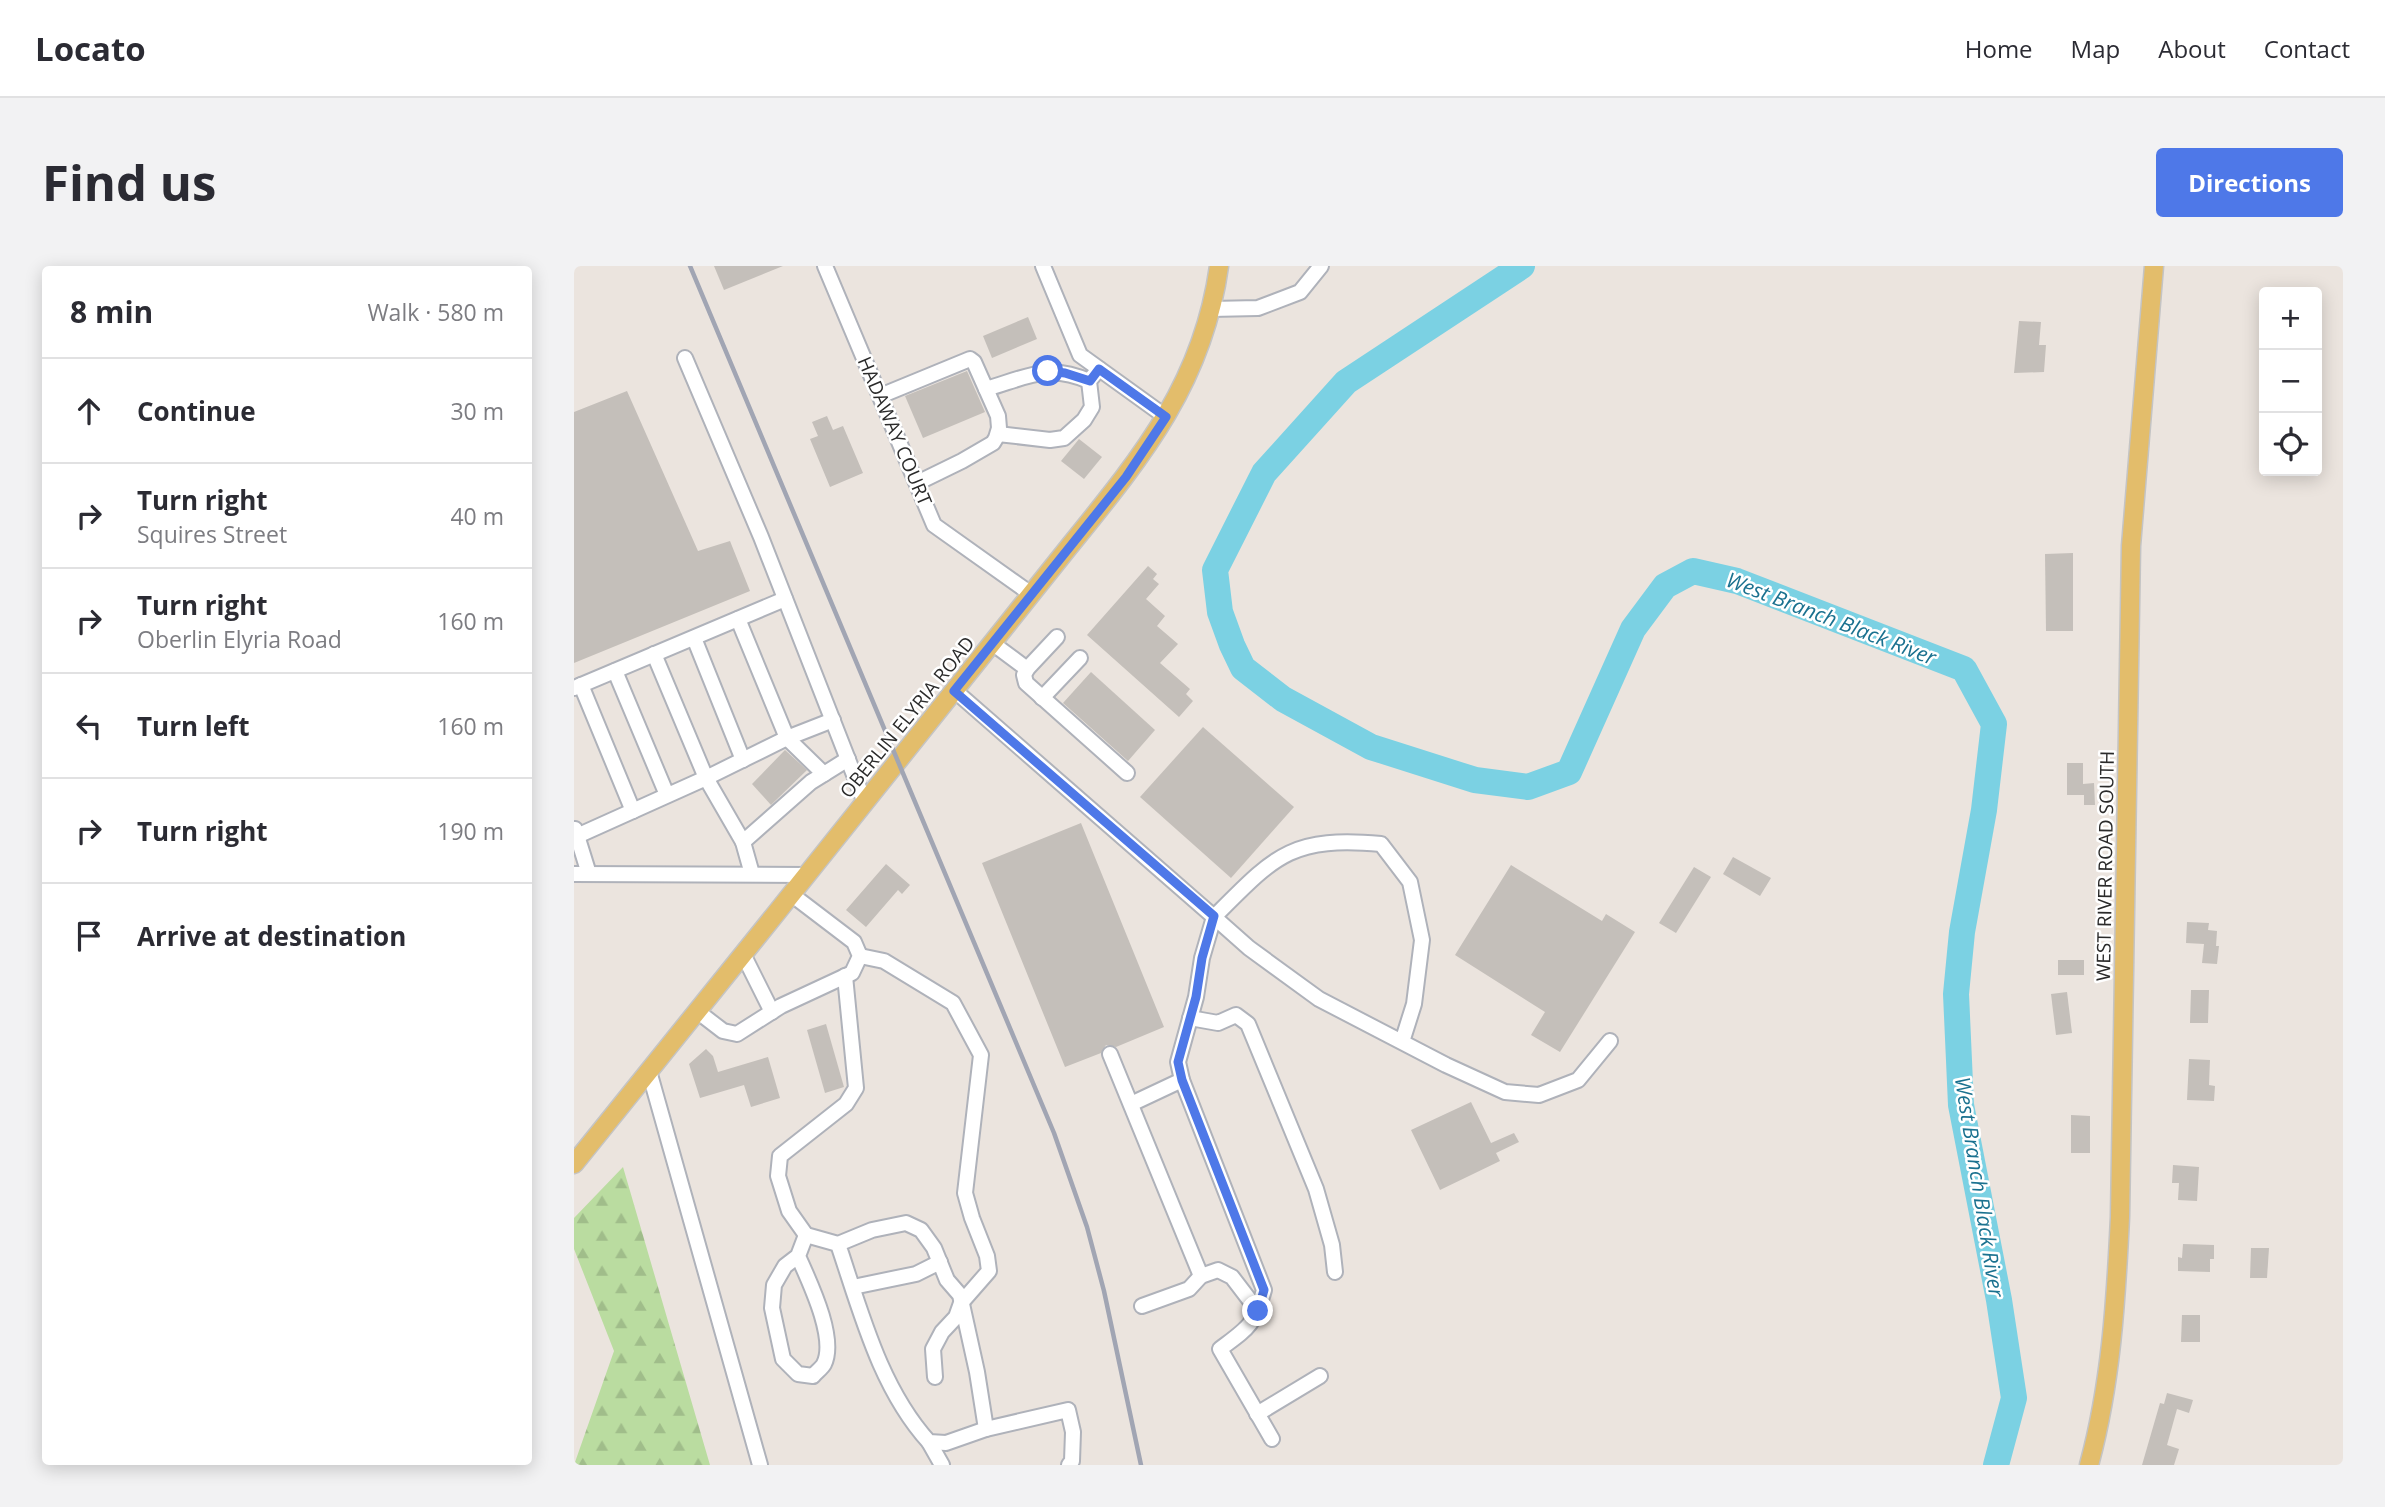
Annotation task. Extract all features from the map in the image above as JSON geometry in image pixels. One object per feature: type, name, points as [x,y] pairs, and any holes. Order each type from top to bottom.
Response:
[{"type":"main road","name":"OBERLIN ELYRIA ROAD","points":[[574,1164],[1126,477],[1166,417],[1184,383],[1210,309],[1219,266]]},
{"type":"main road","name":"WEST RIVER ROAD SOUTH","points":[[2089,1465],[2103,1408],[2116,1296],[2120,1217],[2131,546],[2154,266]]},
{"type":"street","name":"HADAWAY COURT","points":[[825,266],[934,525],[1031,594]]},
{"type":"street","points":[[1043,266],[1080,355],[1166,417]]},
{"type":"street","points":[[1210,309],[1258,308],[1300,292],[1321,266]]},
{"type":"street","points":[[685,358],[710,412],[865,803]]},
{"type":"street","points":[[880,396],[970,359],[974,362],[998,416],[998,434],[993,443],[917,483]]},
{"type":"street","points":[[998,434],[1050,440],[1064,438],[1084,420],[1092,407],[1090,381],[1099,369]]},
{"type":"street","points":[[986,389],[1048,371],[1090,381]]},
{"type":"street","points":[[633,811],[577,687],[785,600]]},
{"type":"street","points":[[738,620],[787,738],[824,774]]},
{"type":"street","points":[[1057,637],[1027,669],[1024,675],[1026,683],[1127,773]]},
{"type":"street","points":[[694,638],[743,760]]},
{"type":"street","points":[[992,643],[1027,669]]},
{"type":"street","points":[[654,654],[706,778],[743,842],[752,874]]},
{"type":"street","points":[[1042,698],[1080,657]]},
{"type":"street","points":[[615,671],[667,795]]},
{"type":"street","points":[[954,691],[1250,948],[1319,999],[1505,1092],[1539,1095],[1578,1080],[1610,1041]]},
{"type":"street","points":[[807,875],[581,874],[575,832],[633,811],[787,738],[832,720]]},
{"type":"street","points":[[743,842],[811,782],[848,760]]},
{"type":"street","points":[[1272,1439],[1220,1349],[1250,1327],[1264,1290],[1182,1080],[1178,1062],[1214,916],[1276,859],[1306,845],[1349,842],[1381,844],[1410,882],[1422,940],[1414,1004],[1402,1042]]},
{"type":"street","points":[[697,1011],[723,1031],[737,1034],[772,1012],[852,972],[860,956],[855,942],[791,894]]},
{"type":"street","points":[[743,954],[772,1012]]},
{"type":"street","points":[[860,956],[884,961],[953,1003],[981,1055],[965,1193],[987,1256],[989,1270],[961,1303],[956,1317],[942,1332],[933,1349],[934,1377]]},
{"type":"street","points":[[845,976],[856,1088],[846,1104],[779,1156],[778,1176],[789,1211],[806,1235],[838,1244],[873,1230],[906,1223],[921,1230],[934,1248],[947,1280],[960,1295],[986,1429]]},
{"type":"street","points":[[1190,1018],[1218,1023],[1236,1015],[1248,1024],[1316,1189],[1332,1245],[1335,1272]]},
{"type":"street","points":[[1110,1055],[1201,1276]]},
{"type":"street","points":[[649,1071],[761,1465]]},
{"type":"street","points":[[1131,1104],[1182,1080]]},
{"type":"street","points":[[799,1256],[818,1303],[828,1345],[824,1365],[813,1376],[798,1374],[783,1359],[772,1308],[774,1285],[785,1266],[799,1256],[806,1235]]},
{"type":"street","points":[[838,1244],[885,1374],[911,1422],[929,1442],[942,1465]]},
{"type":"street","points":[[853,1287],[916,1274],[940,1262]]},
{"type":"street","points":[[1142,1306],[1189,1289],[1201,1276],[1218,1270],[1232,1277],[1258,1311]]},
{"type":"street","points":[[1257,1414],[1320,1376]]},
{"type":"street","points":[[929,1442],[946,1443],[986,1429],[1068,1410],[1073,1432],[1072,1461],[1069,1465]]},
{"type":"green space","points":[[623,1167],[710,1465],[574,1465],[614,1351],[574,1249],[574,1218]]},
{"type":"building","points":[[714,266],[783,266],[724,290]]},
{"type":"building","points":[[1028,317],[1037,339],[992,358],[983,336]]},
{"type":"building","points":[[2019,321],[2041,322],[2039,345],[2046,345],[2044,372],[2014,373]]},
{"type":"building","points":[[967,371],[985,412],[923,438],[905,396]]},
{"type":"building","points":[[627,391],[698,551],[730,541],[750,591],[574,663],[574,412]]},
{"type":"building","points":[[827,416],[833,430],[843,426],[863,473],[830,487],[810,439],[818,436],[812,422]]},
{"type":"building","points":[[1079,439],[1102,457],[1084,479],[1061,461]]},
{"type":"building","points":[[2073,553],[2073,631],[2046,631],[2045,554]]},
{"type":"building","points":[[1148,566],[1157,574],[1153,579],[1159,584],[1146,599],[1165,616],[1157,626],[1178,644],[1160,663],[1190,689],[1186,694],[1193,701],[1179,717],[1087,635]]},
{"type":"building","points":[[1091,672],[1155,730],[1128,761],[1063,703]]},
{"type":"building","points":[[1203,727],[1294,807],[1231,878],[1140,797]]},
{"type":"building","points":[[785,750],[807,770],[771,805],[752,784]]},
{"type":"building","points":[[2067,763],[2083,763],[2083,784],[2094,783],[2095,805],[2084,805],[2084,795],[2067,795]]},
{"type":"building","points":[[1081,823],[1164,1027],[1116,1047],[1106,1045],[1101,1053],[1065,1067],[982,863]]},
{"type":"building","points":[[1733,857],[1771,878],[1760,896],[1723,874]]},
{"type":"building","points":[[886,864],[910,885],[902,894],[898,890],[866,927],[846,910]]},
{"type":"building","points":[[1511,865],[1602,921],[1606,914],[1635,932],[1560,1052],[1531,1035],[1545,1012],[1455,955]]},
{"type":"building","points":[[1694,867],[1711,877],[1676,933],[1659,923]]},
{"type":"building","points":[[2187,922],[2209,923],[2208,930],[2217,931],[2217,964],[2202,963],[2204,944],[2186,943]]},
{"type":"building","points":[[2058,960],[2084,960],[2084,975],[2058,975]]},
{"type":"building","points":[[2191,990],[2209,990],[2208,1023],[2190,1023]]},
{"type":"building","points":[[2067,992],[2072,1033],[2056,1035],[2051,994]]},
{"type":"building","points":[[826,1024],[844,1087],[825,1093],[807,1030]]},
{"type":"building","points":[[706,1049],[713,1056],[718,1072],[768,1057],[780,1098],[751,1107],[744,1085],[700,1098],[689,1064]]},
{"type":"building","points":[[2189,1059],[2210,1060],[2209,1085],[2215,1086],[2214,1101],[2187,1100]]},
{"type":"building","points":[[1471,1102],[1491,1143],[1514,1133],[1519,1142],[1496,1153],[1500,1161],[1440,1190],[1411,1130]]},
{"type":"building","points":[[2071,1115],[2090,1116],[2090,1153],[2071,1153]]},
{"type":"building","points":[[2173,1165],[2199,1167],[2197,1201],[2178,1200],[2179,1183],[2172,1183]]},
{"type":"building","points":[[2183,1244],[2214,1245],[2210,1272],[2178,1271],[2178,1257],[2182,1258]]},
{"type":"building","points":[[2251,1248],[2269,1248],[2267,1278],[2250,1278]]},
{"type":"building","points":[[2182,1315],[2200,1315],[2200,1342],[2181,1342]]},
{"type":"building","points":[[2167,1393],[2193,1400],[2189,1413],[2177,1409],[2167,1445],[2179,1449],[2174,1465],[2142,1465],[2160,1403],[2164,1404]]},
{"type":"waterway","name":"West Branch Black River","points":[[1522,266],[1346,382],[1264,473],[1215,570],[1220,612],[1232,645],[1243,668],[1283,699],[1371,747],[1475,780],[1528,787],[1569,772],[1633,629],[1665,586],[1693,571],[1737,581],[1964,669],[1994,724],[1984,810],[1962,932],[1956,994],[1961,1105],[1999,1300],[2014,1398],[1996,1465]]},
{"type":"railway","points":[[690,266],[1054,1133],[1087,1227],[1104,1291],[1141,1465]]},
{"type":"route","points":[[1048,371],[1090,381],[1099,369],[1166,417],[1126,477],[954,691],[1214,916],[1178,1062],[1182,1080],[1264,1290],[1258,1311]]}]
